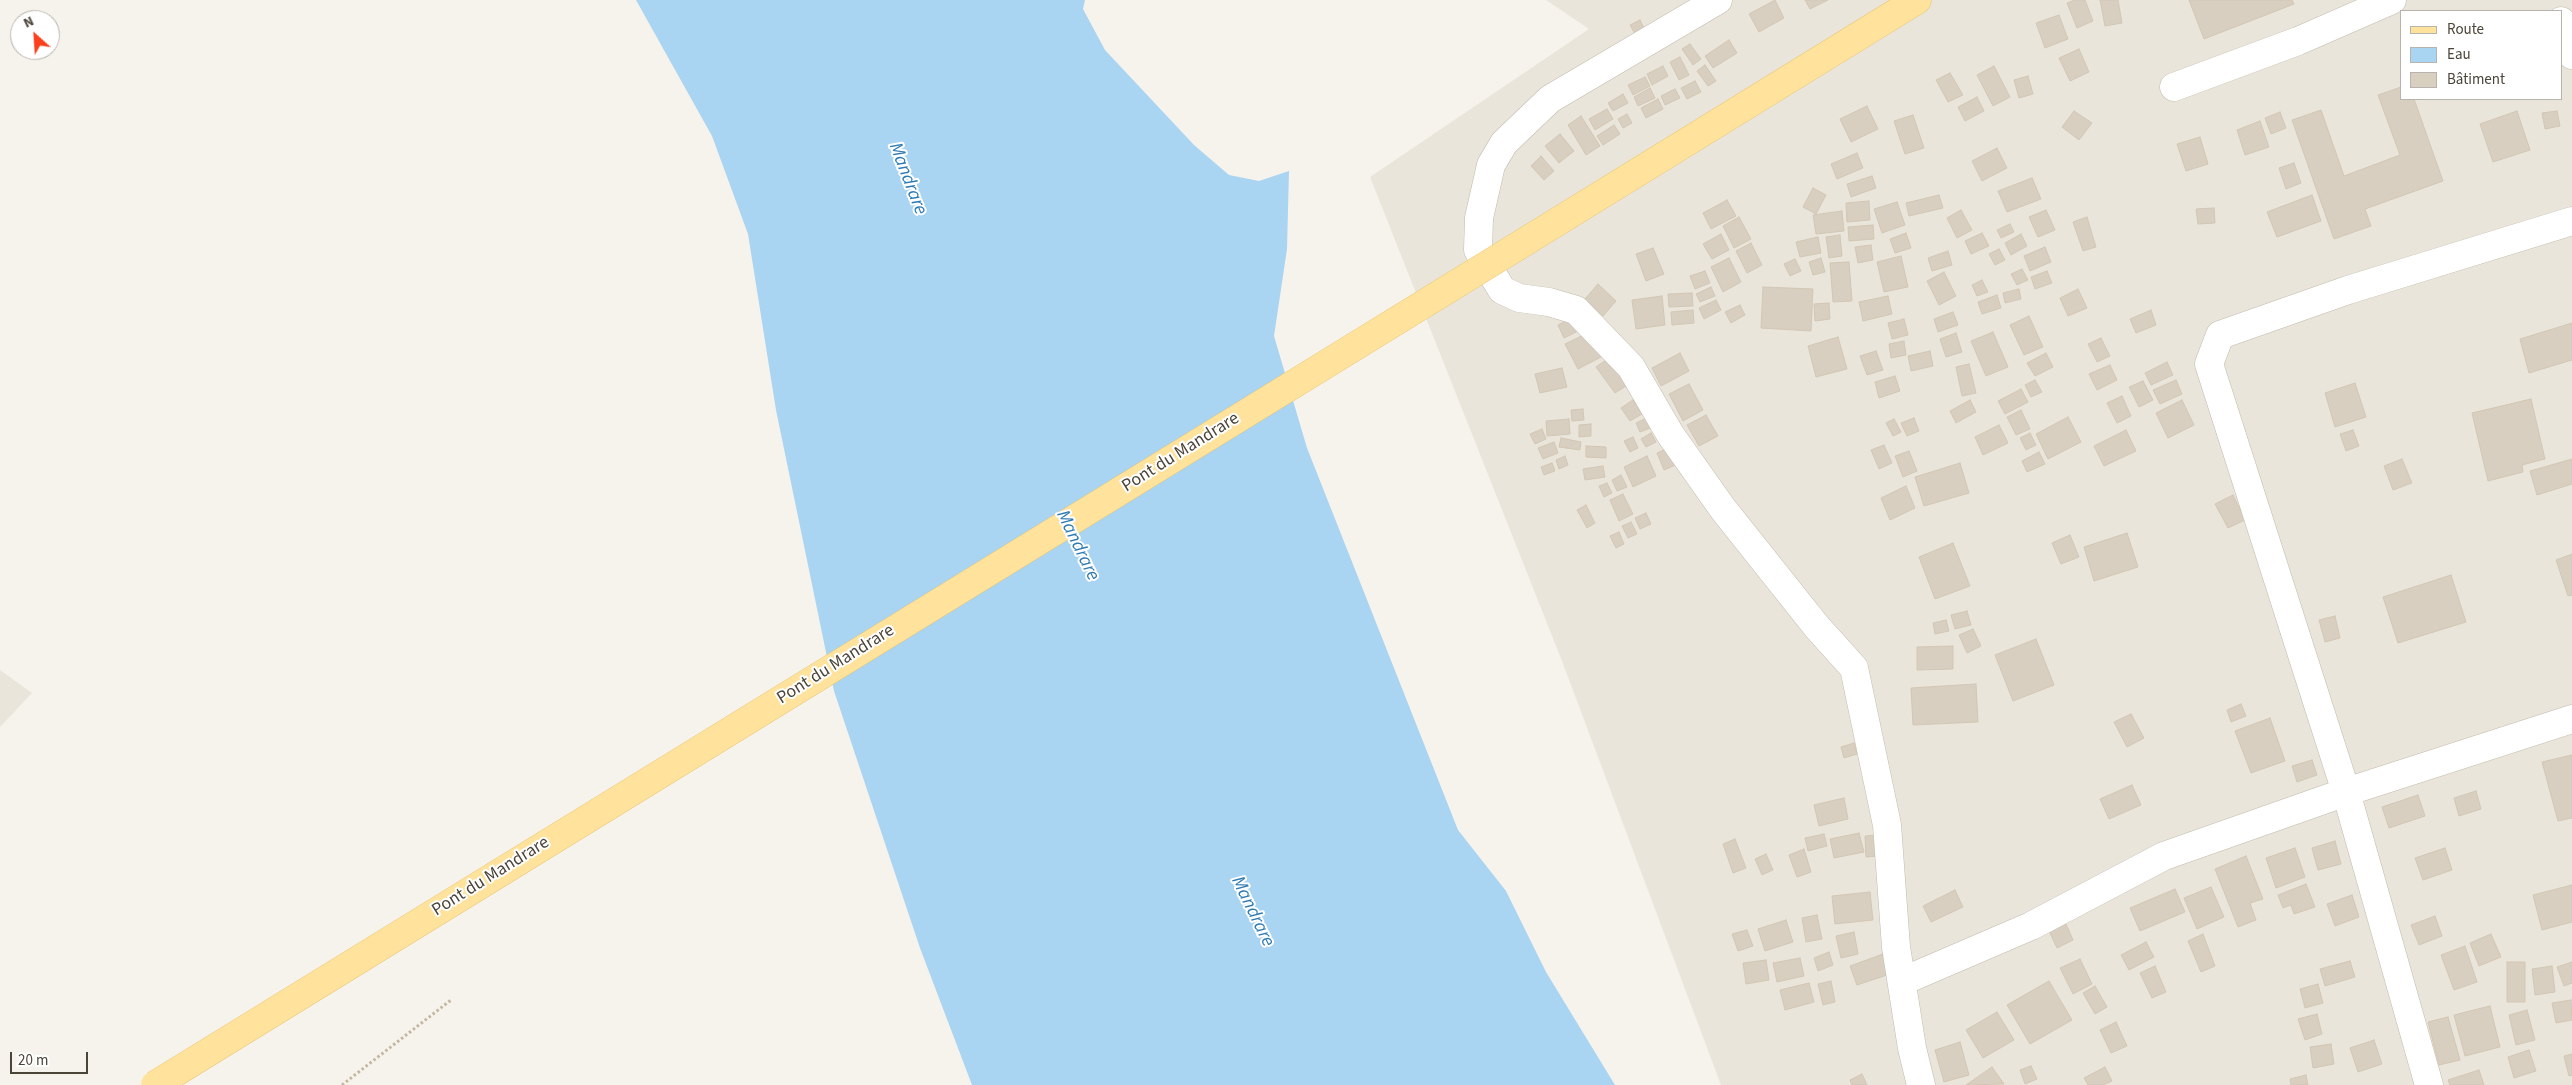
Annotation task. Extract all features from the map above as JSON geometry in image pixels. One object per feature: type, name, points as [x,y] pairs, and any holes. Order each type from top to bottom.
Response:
[{"type":"main road","name":"Pont du Mandrare","points":[[155,1085],[1917,0]]},
{"type":"street","points":[[1718,0],[1550,98],[1504,143],[1491,165],[1479,218],[1478,250],[1502,290],[1520,298],[1549,302],[1576,310],[1631,367],[1670,434],[1723,509],[1817,627],[1854,668],[1887,825],[1896,947],[1903,981],[1912,1048],[1921,1085]]},
{"type":"street","points":[[2174,87],[2298,40],[2392,0]]},
{"type":"street","points":[[2562,24],[2572,55]]},
{"type":"street","points":[[2429,1085],[2346,792],[2209,364],[2220,335],[2348,290],[2572,221]]},
{"type":"street","points":[[1903,981],[2032,926],[2164,856],[2346,792],[2572,719]]},
{"type":"path","points":[[342,1085],[451,1000]]},
{"type":"shaded area","points":[[1546,0],[2572,0],[2572,1085],[1721,1085],[1562,661],[1370,177],[1589,29]]},
{"type":"shaded area","points":[[0,670],[32,693],[0,727]]},
{"type":"water","name":"Mandrare","points":[[636,0],[1085,0],[1083,9],[1105,50],[1194,145],[1229,175],[1259,181],[1289,171],[1287,249],[1274,336],[1307,448],[1458,830],[1506,891],[1546,972],[1615,1085],[972,1085],[920,948],[834,691],[776,410],[748,234],[712,136]]},
{"type":"building","points":[[1775,0],[1784,18],[1759,32],[1749,14]]},
{"type":"building","points":[[1805,0],[1828,0],[1810,9]]},
{"type":"building","points":[[2075,0],[2085,0],[2093,21],[2077,28],[2067,3]]},
{"type":"building","points":[[2100,0],[2118,0],[2122,23],[2105,26]]},
{"type":"building","points":[[2189,0],[2292,0],[2294,4],[2204,39]]},
{"type":"building","points":[[2059,15],[2068,39],[2045,48],[2036,23]]},
{"type":"building","points":[[1640,20],[1647,34],[1638,39],[1630,25]]},
{"type":"building","points":[[1729,40],[1737,53],[1713,68],[1705,56]]},
{"type":"building","points":[[1690,44],[1701,59],[1693,65],[1682,49]]},
{"type":"building","points":[[2079,49],[2089,72],[2070,81],[2059,58]]},
{"type":"building","points":[[1680,57],[1689,75],[1679,80],[1670,62]]},
{"type":"building","points":[[1705,65],[1716,81],[1708,86],[1697,71]]},
{"type":"building","points":[[1663,66],[1668,76],[1652,85],[1647,74]]},
{"type":"building","points":[[1994,66],[2010,97],[1993,106],[1977,75]]},
{"type":"building","points":[[1950,73],[1963,95],[1948,102],[1936,80]]},
{"type":"building","points":[[2028,76],[2033,94],[2019,98],[2014,80]]},
{"type":"building","points":[[1645,77],[1650,86],[1633,95],[1628,85]]},
{"type":"building","points":[[1695,81],[1701,92],[1687,99],[1681,88]]},
{"type":"building","points":[[2400,87],[2400,100],[2414,100],[2443,181],[2365,209],[2371,226],[2334,239],[2292,120],[2321,110],[2344,176],[2400,155],[2378,95]]},
{"type":"building","points":[[1650,88],[1655,98],[1638,106],[1634,97]]},
{"type":"building","points":[[1675,89],[1680,98],[1665,105],[1661,96]]},
{"type":"building","points":[[1623,94],[1628,103],[1613,111],[1608,103]]},
{"type":"building","points":[[1977,97],[1984,111],[1965,121],[1958,107]]},
{"type":"building","points":[[1658,99],[1663,109],[1646,118],[1641,108]]},
{"type":"building","points":[[1867,106],[1878,129],[1851,142],[1840,119]]},
{"type":"building","points":[[1607,109],[1613,119],[1595,130],[1589,119]]},
{"type":"building","points":[[2074,111],[2092,123],[2079,140],[2062,127]]},
{"type":"building","points":[[2517,111],[2530,150],[2493,162],[2480,124]]},
{"type":"building","points":[[2557,111],[2560,126],[2545,129],[2542,113]]},
{"type":"building","points":[[2280,112],[2286,128],[2271,134],[2265,118]]},
{"type":"building","points":[[1627,114],[1632,123],[1623,128],[1618,119]]},
{"type":"building","points":[[1913,115],[1924,148],[1905,154],[1894,121]]},
{"type":"building","points":[[1581,116],[1600,146],[1586,155],[1568,125]]},
{"type":"building","points":[[2260,121],[2269,147],[2245,155],[2237,130]]},
{"type":"building","points":[[1614,125],[1620,134],[1603,145],[1597,136]]},
{"type":"building","points":[[1560,134],[1574,151],[1559,163],[1545,146]]},
{"type":"building","points":[[2200,137],[2208,164],[2186,171],[2177,144]]},
{"type":"building","points":[[1997,148],[2007,168],[1982,181],[1972,161]]},
{"type":"building","points":[[1857,153],[1863,168],[1837,179],[1831,164]]},
{"type":"building","points":[[1541,156],[1554,171],[1544,180],[1531,166]]},
{"type":"building","points":[[2294,163],[2301,183],[2286,189],[2279,168]]},
{"type":"building","points":[[1872,176],[1876,188],[1851,197],[1847,184]]},
{"type":"building","points":[[2032,178],[2041,199],[2007,212],[1998,191]]},
{"type":"building","points":[[1813,188],[1826,195],[1816,214],[1803,207]]},
{"type":"building","points":[[1939,195],[1943,208],[1909,216],[1906,203]]},
{"type":"building","points":[[2312,195],[2321,221],[2277,237],[2267,212]]},
{"type":"building","points":[[1727,200],[1736,216],[1711,229],[1703,213]]},
{"type":"building","points":[[1869,201],[1870,220],[1847,222],[1846,203]]},
{"type":"building","points":[[1897,202],[1905,225],[1882,233],[1874,209]]},
{"type":"building","points":[[2214,208],[2215,223],[2198,224],[2196,209]]},
{"type":"building","points":[[1961,210],[1972,230],[1957,238],[1947,218]]},
{"type":"building","points":[[2046,210],[2055,230],[2038,237],[2029,217]]},
{"type":"building","points":[[1842,211],[1844,231],[1816,234],[1813,215]]},
{"type":"building","points":[[1739,217],[1751,239],[1734,248],[1723,226]]},
{"type":"building","points":[[2087,217],[2096,247],[2083,251],[2073,222]]},
{"type":"building","points":[[2010,224],[2014,232],[2001,238],[1997,230]]},
{"type":"building","points":[[1873,225],[1874,239],[1849,241],[1848,227]]},
{"type":"building","points":[[1906,233],[1911,248],[1895,253],[1890,239]]},
{"type":"building","points":[[1982,233],[1989,246],[1971,254],[1965,241]]},
{"type":"building","points":[[1721,234],[1729,250],[1712,259],[1703,244]]},
{"type":"building","points":[[2021,234],[2027,246],[2011,255],[2005,243]]},
{"type":"building","points":[[1840,235],[1842,256],[1829,258],[1826,237]]},
{"type":"building","points":[[1818,237],[1821,253],[1800,257],[1796,242]]},
{"type":"building","points":[[1751,243],[1762,265],[1747,273],[1736,251]]},
{"type":"building","points":[[1871,245],[1873,260],[1858,263],[1855,247]]},
{"type":"building","points":[[2045,247],[2051,262],[2030,271],[2024,256]]},
{"type":"building","points":[[1653,248],[1664,274],[1646,281],[1636,254]]},
{"type":"building","points":[[1999,249],[2005,260],[1995,265],[1989,254]]},
{"type":"building","points":[[1948,251],[1952,265],[1932,271],[1928,258]]},
{"type":"building","points":[[1901,256],[1908,287],[1884,292],[1877,262]]},
{"type":"building","points":[[1729,258],[1741,282],[1723,292],[1711,267]]},
{"type":"building","points":[[1821,258],[1825,272],[1813,275],[1809,262]]},
{"type":"building","points":[[1795,259],[1801,271],[1790,276],[1784,264]]},
{"type":"building","points":[[1849,262],[1852,301],[1833,302],[1830,263]]},
{"type":"building","points":[[2022,269],[2028,280],[2017,285],[2011,274]]},
{"type":"building","points":[[1705,271],[1710,283],[1695,289],[1690,276]]},
{"type":"building","points":[[2047,271],[2052,283],[2035,289],[2031,277]]},
{"type":"building","points":[[1944,272],[1956,296],[1939,305],[1927,281]]},
{"type":"building","points":[[1982,280],[1988,292],[1977,296],[1972,285]]},
{"type":"building","points":[[1598,284],[1616,301],[1603,316],[1585,299]]},
{"type":"building","points":[[1711,287],[1715,296],[1700,302],[1696,294]]},
{"type":"building","points":[[1763,287],[1813,289],[1811,331],[1761,328]]},
{"type":"building","points":[[2019,289],[2021,299],[2005,303],[2003,293]]},
{"type":"building","points":[[2078,289],[2087,308],[2068,316],[2060,298]]},
{"type":"building","points":[[1692,293],[1693,306],[1669,307],[1668,294]]},
{"type":"building","points":[[1997,295],[2001,308],[1982,314],[1978,302]]},
{"type":"building","points":[[1662,296],[1665,325],[1636,329],[1632,300]]},
{"type":"building","points":[[1888,296],[1892,314],[1863,321],[1859,302]]},
{"type":"building","points":[[1716,300],[1721,310],[1704,319],[1699,308]]},
{"type":"building","points":[[1829,303],[1830,319],[1815,321],[1814,304]]},
{"type":"building","points":[[1740,305],[1745,315],[1731,323],[1725,312]]},
{"type":"building","points":[[1693,310],[1694,323],[1672,325],[1671,312]]},
{"type":"building","points":[[2151,310],[2156,325],[2136,333],[2130,319]]},
{"type":"building","points":[[1953,312],[1958,325],[1938,332],[1934,319]]},
{"type":"building","points":[[1575,316],[1582,329],[1564,338],[1558,325]]},
{"type":"building","points":[[2029,316],[2043,347],[2024,355],[2010,325]]},
{"type":"building","points":[[1904,319],[1908,335],[1892,339],[1888,323]]},
{"type":"building","points":[[2572,323],[2572,360],[2529,373],[2520,339]]},
{"type":"building","points":[[1592,331],[1605,355],[1578,369],[1565,344]]},
{"type":"building","points":[[1993,332],[2008,367],[1986,376],[1971,341]]},
{"type":"building","points":[[1956,333],[1962,352],[1946,357],[1940,339]]},
{"type":"building","points":[[1838,337],[1847,369],[1816,377],[1808,346]]},
{"type":"building","points":[[2101,338],[2110,356],[2097,362],[2088,344]]},
{"type":"building","points":[[1904,341],[1906,355],[1891,358],[1889,344]]},
{"type":"building","points":[[1876,351],[1883,370],[1867,375],[1860,356]]},
{"type":"building","points":[[1930,351],[1933,366],[1911,371],[1908,356]]},
{"type":"building","points":[[1680,353],[1689,371],[1661,386],[1652,368]]},
{"type":"building","points":[[2046,353],[2053,367],[2035,376],[2027,363]]},
{"type":"building","points":[[1609,358],[1629,384],[1615,393],[1596,367]]},
{"type":"building","points":[[2167,362],[2173,375],[2151,385],[2145,373]]},
{"type":"building","points":[[1969,364],[1976,393],[1962,396],[1956,367]]},
{"type":"building","points":[[2110,365],[2117,380],[2097,390],[2089,374]]},
{"type":"building","points":[[1562,368],[1567,387],[1540,393],[1535,374]]},
{"type":"building","points":[[1895,376],[1900,391],[1879,398],[1875,382]]},
{"type":"building","points":[[2035,380],[2042,392],[2031,397],[2025,385]]},
{"type":"building","points":[[2176,380],[2182,394],[2160,404],[2153,390]]},
{"type":"building","points":[[2143,381],[2153,400],[2139,407],[2129,387]]},
{"type":"building","points":[[2355,383],[2366,417],[2335,427],[2325,393]]},
{"type":"building","points":[[1689,384],[1703,410],[1683,421],[1669,394]]},
{"type":"building","points":[[2021,389],[2028,402],[2005,414],[1998,401]]},
{"type":"building","points":[[2122,396],[2131,416],[2117,423],[2107,403]]},
{"type":"building","points":[[2531,399],[2545,459],[2522,465],[2523,472],[2488,481],[2472,413]]},
{"type":"building","points":[[1633,400],[1642,414],[1630,421],[1621,408]]},
{"type":"building","points":[[1970,400],[1976,412],[1956,423],[1950,411]]},
{"type":"building","points":[[2182,400],[2194,425],[2168,438],[2156,413]]},
{"type":"building","points":[[1583,409],[1584,420],[1572,421],[1571,410]]},
{"type":"building","points":[[2021,410],[2030,429],[2016,435],[2007,417]]},
{"type":"building","points":[[1706,415],[1718,436],[1699,446],[1687,425]]},
{"type":"building","points":[[1649,417],[1653,427],[1640,432],[1636,423]]},
{"type":"building","points":[[2068,417],[2081,442],[2048,459],[2036,434]]},
{"type":"building","points":[[1914,418],[1919,431],[1907,436],[1901,423]]},
{"type":"building","points":[[1569,419],[1570,434],[1547,436],[1546,421]]},
{"type":"building","points":[[1894,419],[1901,432],[1893,436],[1886,423]]},
{"type":"building","points":[[1591,424],[1591,436],[1579,437],[1579,425]]},
{"type":"building","points":[[1999,425],[2008,443],[1983,455],[1975,437]]},
{"type":"building","points":[[1542,429],[1546,439],[1535,444],[1530,434]]},
{"type":"building","points":[[2126,430],[2136,451],[2104,466],[2094,446]]},
{"type":"building","points":[[2353,430],[2359,446],[2346,451],[2340,434]]},
{"type":"building","points":[[1651,433],[1656,442],[1646,447],[1641,439]]},
{"type":"building","points":[[2030,433],[2036,445],[2026,450],[2020,438]]},
{"type":"building","points":[[1633,437],[1638,448],[1630,452],[1624,441]]},
{"type":"building","points":[[1561,438],[1581,442],[1580,450],[1559,447]]},
{"type":"building","points":[[1554,442],[1558,453],[1543,459],[1538,448]]},
{"type":"building","points":[[1884,445],[1892,463],[1879,469],[1871,450]]},
{"type":"building","points":[[1586,446],[1606,447],[1606,458],[1586,457]]},
{"type":"building","points":[[1673,446],[1680,463],[1664,470],[1657,453]]},
{"type":"building","points":[[1909,451],[1917,471],[1903,477],[1895,456]]},
{"type":"building","points":[[2039,452],[2045,464],[2027,472],[2022,461]]},
{"type":"building","points":[[1565,456],[1568,465],[1559,469],[1556,460]]},
{"type":"building","points":[[1647,456],[1656,476],[1633,487],[1624,467]]},
{"type":"building","points":[[2402,459],[2412,483],[2393,490],[2384,466]]},
{"type":"building","points":[[2572,459],[2572,484],[2537,495],[2530,471]]},
{"type":"building","points":[[1552,463],[1555,471],[1544,475],[1541,467]]},
{"type":"building","points":[[1960,463],[1969,493],[1924,506],[1915,477]]},
{"type":"building","points":[[1603,466],[1605,477],[1585,480],[1583,469]]},
{"type":"building","points":[[1621,475],[1627,487],[1617,491],[1612,480]]},
{"type":"building","points":[[1607,483],[1612,493],[1604,497],[1599,486]]},
{"type":"building","points":[[1906,486],[1915,508],[1890,520],[1881,498]]},
{"type":"building","points":[[1623,494],[1633,514],[1619,521],[1610,500]]},
{"type":"building","points":[[2233,495],[2245,520],[2228,528],[2215,504]]},
{"type":"building","points":[[1586,505],[1595,523],[1587,528],[1577,510]]},
{"type":"building","points":[[1646,513],[1651,524],[1640,529],[1635,518]]},
{"type":"building","points":[[1631,522],[1637,534],[1628,538],[1622,526]]},
{"type":"building","points":[[1619,532],[1624,544],[1616,548],[1610,536]]},
{"type":"building","points":[[2127,533],[2138,567],[2094,581],[2084,547]]},
{"type":"building","points":[[2070,535],[2079,557],[2061,564],[2052,543]]},
{"type":"building","points":[[1953,543],[1970,586],[1935,599],[1919,557]]},
{"type":"building","points":[[2572,554],[2572,595],[2568,596],[2556,560]]},
{"type":"building","points":[[2451,575],[2466,622],[2398,643],[2383,597]]},
{"type":"building","points":[[1967,611],[1971,625],[1955,629],[1951,615]]},
{"type":"building","points":[[2335,616],[2340,638],[2325,642],[2319,620]]},
{"type":"building","points":[[1946,620],[1949,631],[1935,634],[1933,623]]},
{"type":"building","points":[[1973,629],[1981,646],[1967,653],[1959,635]]},
{"type":"building","points":[[2036,639],[2054,685],[2013,701],[1995,655]]},
{"type":"building","points":[[1953,646],[1953,669],[1917,670],[1917,647]]},
{"type":"building","points":[[1976,684],[1978,722],[1913,725],[1911,688]]},
{"type":"building","points":[[2241,704],[2246,716],[2231,722],[2227,710]]},
{"type":"building","points":[[2131,714],[2144,738],[2127,747],[2114,722]]},
{"type":"building","points":[[2270,718],[2285,761],[2251,773],[2235,731]]},
{"type":"building","points":[[1854,743],[1857,754],[1844,758],[1841,747]]},
{"type":"building","points":[[2572,755],[2572,818],[2558,821],[2542,762]]},
{"type":"building","points":[[2312,760],[2317,775],[2297,782],[2292,766]]},
{"type":"building","points":[[2132,785],[2141,805],[2109,819],[2100,799]]},
{"type":"building","points":[[2476,791],[2481,809],[2459,816],[2454,798]]},
{"type":"building","points":[[2418,795],[2425,816],[2389,828],[2382,807]]},
{"type":"building","points":[[1844,798],[1848,819],[1819,826],[1814,805]]},
{"type":"building","points":[[1859,833],[1864,852],[1834,858],[1830,839]]},
{"type":"building","points":[[1824,834],[1827,846],[1808,851],[1805,838]]},
{"type":"building","points":[[1876,835],[1877,856],[1866,857],[1865,836]]},
{"type":"building","points":[[1735,839],[1746,868],[1733,873],[1723,844]]},
{"type":"building","points":[[2335,841],[2341,864],[2318,870],[2312,848]]},
{"type":"building","points":[[2295,848],[2305,877],[2276,888],[2266,858]]},
{"type":"building","points":[[2445,848],[2452,870],[2423,880],[2415,858]]},
{"type":"building","points":[[1804,849],[1811,872],[1797,877],[1789,855]]},
{"type":"building","points":[[1766,854],[1773,870],[1762,875],[1755,859]]},
{"type":"building","points":[[2246,856],[2263,899],[2250,903],[2256,920],[2238,927],[2215,869]]},
{"type":"building","points":[[2306,884],[2315,907],[2294,914],[2291,905],[2283,908],[2278,895]]},
{"type":"building","points":[[2572,885],[2572,922],[2542,930],[2533,895]]},
{"type":"building","points":[[2211,887],[2224,917],[2197,929],[2184,898]]},
{"type":"building","points":[[2175,889],[2185,912],[2140,931],[2130,908]]},
{"type":"building","points":[[1955,890],[1963,907],[1931,922],[1923,906]]},
{"type":"building","points":[[1870,892],[1873,920],[1835,924],[1832,896]]},
{"type":"building","points":[[2352,895],[2359,917],[2335,926],[2327,904]]},
{"type":"building","points":[[1817,915],[1822,939],[1806,942],[1802,918]]},
{"type":"building","points":[[2435,916],[2442,936],[2419,945],[2411,925]]},
{"type":"building","points":[[1786,920],[1793,942],[1765,951],[1758,929]]},
{"type":"building","points":[[2066,924],[2073,940],[2057,948],[2049,931]]},
{"type":"building","points":[[1747,930],[1753,946],[1738,951],[1732,934]]},
{"type":"building","points":[[1854,932],[1858,954],[1841,958],[1836,936]]},
{"type":"building","points":[[2203,934],[2215,966],[2201,972],[2188,941]]},
{"type":"building","points":[[2491,934],[2501,957],[2479,966],[2470,943]]},
{"type":"building","points":[[2146,942],[2154,957],[2129,970],[2121,955]]},
{"type":"building","points":[[2465,946],[2477,982],[2454,990],[2441,955]]},
{"type":"building","points":[[1829,952],[1833,965],[1818,971],[1814,958]]},
{"type":"building","points":[[1883,954],[1890,974],[1857,985],[1850,966]]},
{"type":"building","points":[[1800,958],[1804,976],[1777,982],[1773,963]]},
{"type":"building","points":[[2080,959],[2092,984],[2073,994],[2060,968]]},
{"type":"building","points":[[1766,960],[1769,980],[1746,984],[1743,963]]},
{"type":"building","points":[[2350,961],[2355,977],[2325,986],[2320,969]]},
{"type":"building","points":[[2507,962],[2525,962],[2525,1002],[2507,1002]]},
{"type":"building","points":[[2572,962],[2572,983],[2564,986],[2557,967]]},
{"type":"building","points":[[2155,966],[2166,992],[2152,998],[2140,973]]},
{"type":"building","points":[[2552,966],[2555,992],[2535,995],[2532,969]]},
{"type":"building","points":[[1831,981],[1835,1002],[1823,1005],[1818,984]]},
{"type":"building","points":[[2049,981],[2072,1020],[2030,1044],[2007,1005]]},
{"type":"building","points":[[1809,983],[1814,1002],[1785,1010],[1780,990]]},
{"type":"building","points":[[2318,984],[2323,1003],[2305,1008],[2300,989]]},
{"type":"building","points":[[2095,986],[2107,1007],[2095,1014],[2083,993]]},
{"type":"building","points":[[2571,1000],[2572,1020],[2556,1023],[2552,1003]]},
{"type":"building","points":[[2490,1006],[2500,1047],[2465,1056],[2454,1015]]},
{"type":"building","points":[[2527,1010],[2535,1040],[2516,1045],[2509,1015]]},
{"type":"building","points":[[1997,1012],[2014,1040],[1983,1058],[1966,1030]]},
{"type":"building","points":[[2317,1014],[2322,1034],[2305,1040],[2298,1019]]},
{"type":"building","points":[[2448,1017],[2460,1060],[2439,1065],[2428,1022]]},
{"type":"building","points":[[2116,1022],[2127,1046],[2111,1053],[2100,1030]]},
{"type":"building","points":[[2374,1040],[2382,1064],[2358,1072],[2350,1048]]},
{"type":"building","points":[[1960,1042],[1969,1075],[1944,1082],[1935,1050]]},
{"type":"building","points":[[2331,1044],[2334,1064],[2313,1068],[2310,1047]]},
{"type":"building","points":[[2529,1050],[2536,1071],[2514,1078],[2508,1057]]},
{"type":"building","points":[[2572,1054],[2572,1075],[2569,1076],[2564,1056]]},
{"type":"building","points":[[2031,1066],[2037,1079],[2025,1084],[2020,1070]]},
{"type":"building","points":[[1992,1067],[2004,1084],[1966,1085]]},
{"type":"building","points":[[2105,1067],[2112,1081],[2103,1085],[2088,1085],[2084,1078]]},
{"type":"building","points":[[2479,1070],[2484,1085],[2450,1085],[2448,1080]]},
{"type":"building","points":[[1862,1074],[1867,1085],[1852,1085],[1850,1080]]},
{"type":"building","points":[[2306,1075],[2308,1085],[2291,1085],[2290,1079]]}]
